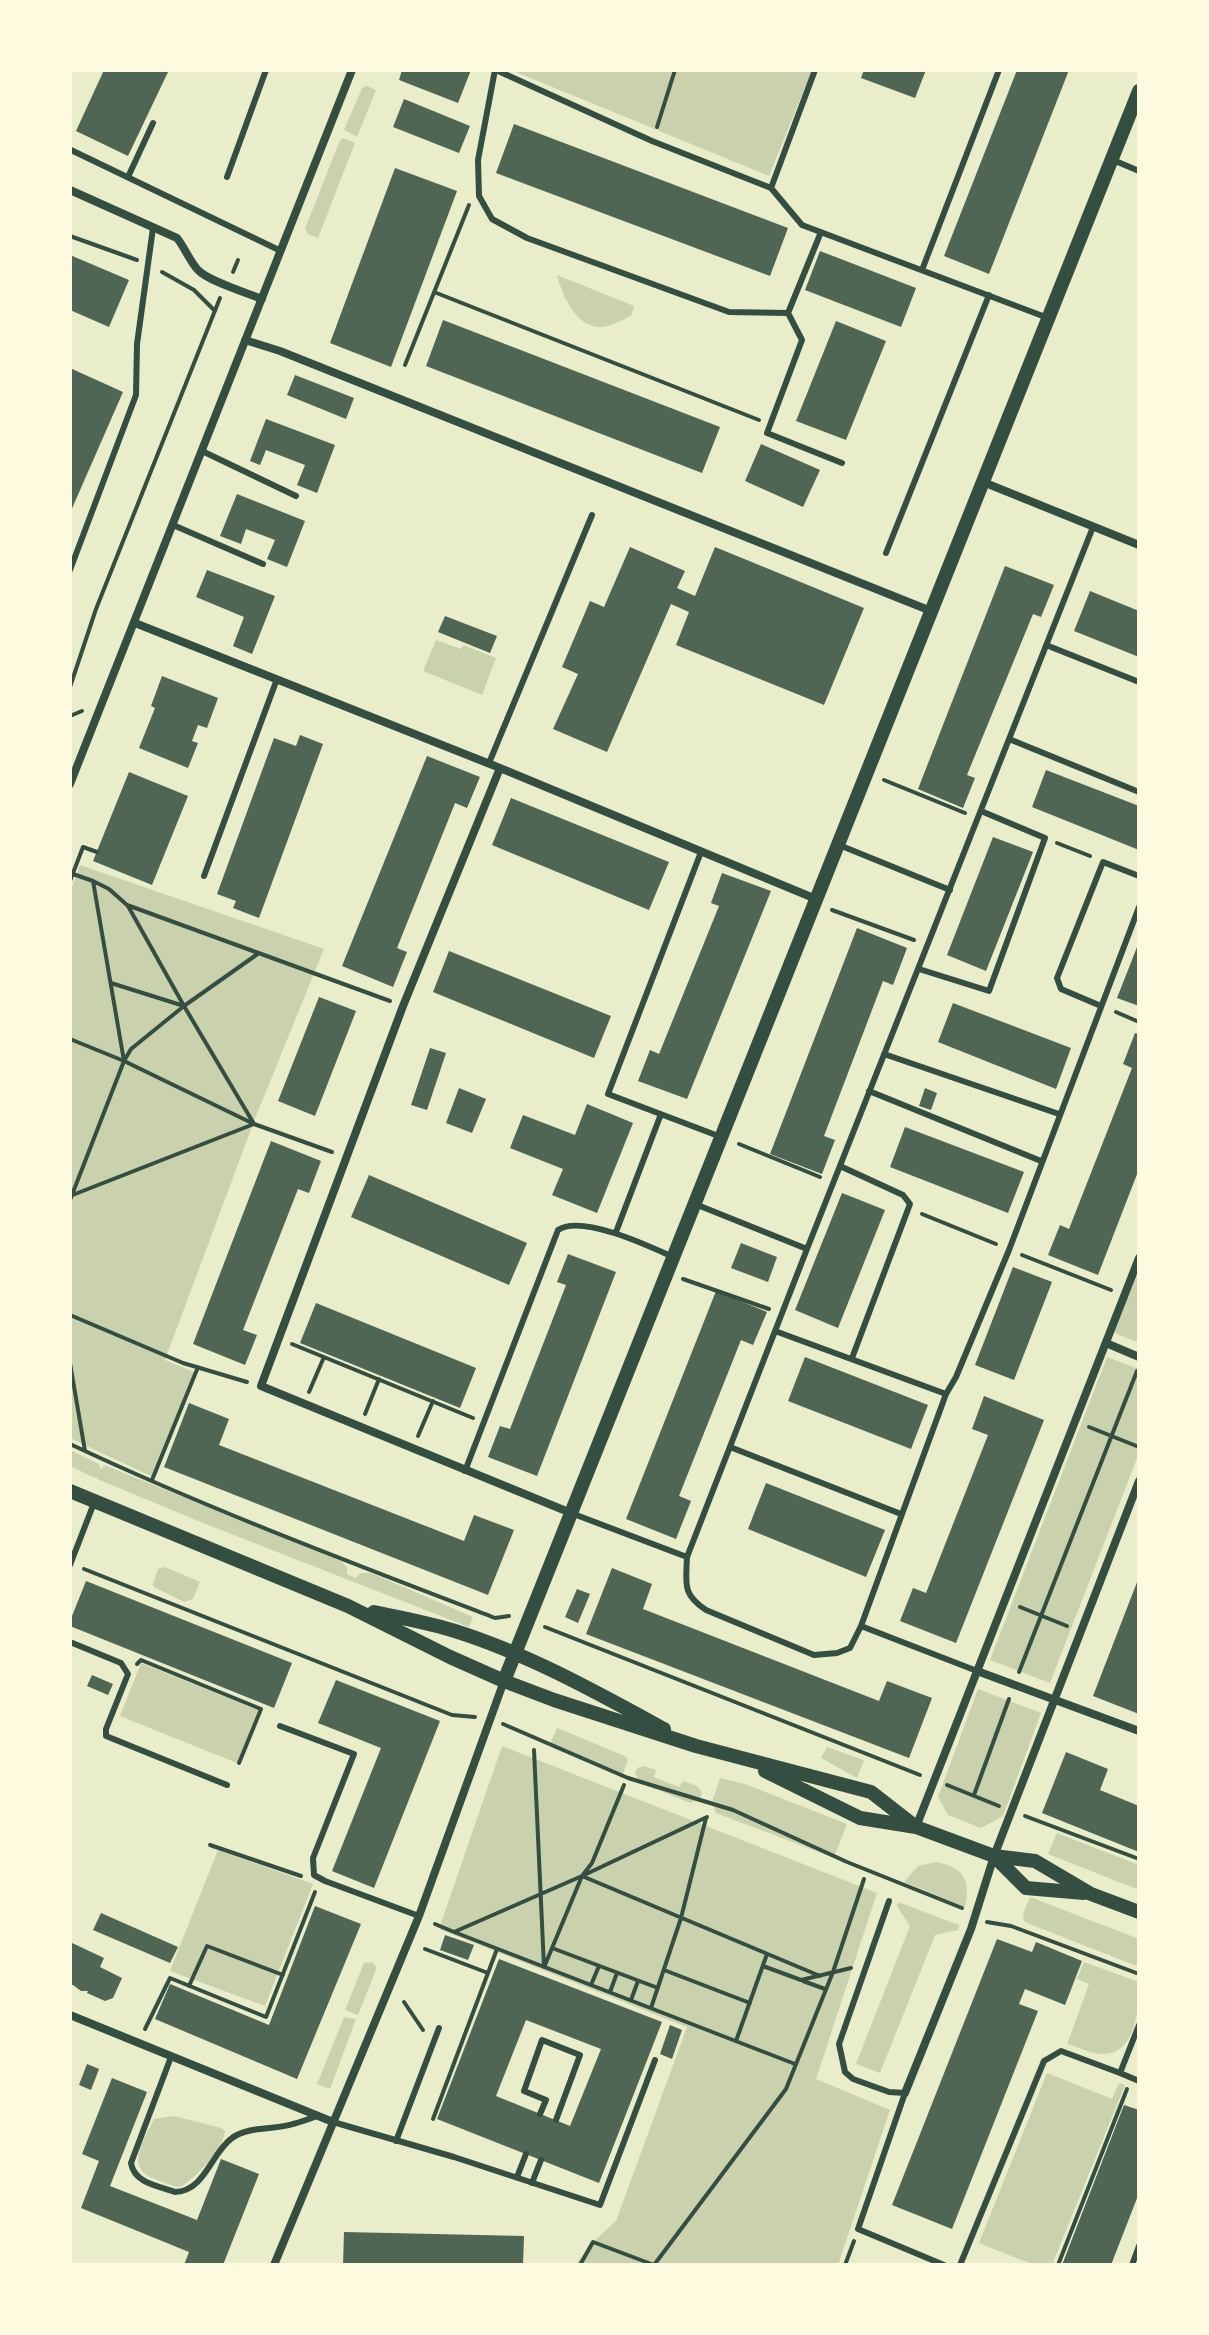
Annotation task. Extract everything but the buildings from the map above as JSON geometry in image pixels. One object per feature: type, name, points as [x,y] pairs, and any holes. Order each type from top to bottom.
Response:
[{"type":"street","points":[[70,784],[352,70]]},
{"type":"street","points":[[274,2265],[419,1916],[514,1654],[694,1204],[822,904],[838,845],[1139,91]]},
{"type":"street","points":[[70,190],[177,238],[197,269],[206,276],[262,299]]},
{"type":"street","points":[[245,340],[280,351],[931,611]]},
{"type":"street","points":[[983,482],[1139,545]]},
{"type":"street","points":[[135,623],[489,763],[822,904]]},
{"type":"street","points":[[500,768],[403,1006],[261,1386],[571,1513]]},
{"type":"street","points":[[916,1827],[1139,1258]]},
{"type":"street","points":[[1106,1343],[1139,1357]]},
{"type":"street","points":[[905,2093],[1139,1481]]},
{"type":"street","points":[[70,1491],[348,1606],[504,1681],[696,1746],[871,1792],[916,1827]]},
{"type":"street","points":[[348,1606],[455,1631],[514,1654],[580,1683],[696,1746]]},
{"type":"street","points":[[977,1671],[1139,1731]]},
{"type":"street","points":[[736,1757],[860,1818],[916,1827],[994,1856],[1035,1861],[1091,1894],[1139,1912]]},
{"type":"street","points":[[994,1856],[1026,1888],[1091,1894]]},
{"type":"street","points":[[70,2015],[333,2122]]},
{"type":"lane","points":[[227,177],[266,70]]},
{"type":"lane","points":[[788,313],[729,312],[527,238],[492,219],[479,196],[478,160],[495,70],[652,141],[771,188],[802,225],[1048,318]]},
{"type":"lane","points":[[771,188],[815,70]]},
{"type":"lane","points":[[922,270],[999,70]]},
{"type":"lane","points":[[128,177],[153,123]]},
{"type":"lane","points":[[71,150],[281,251]]},
{"type":"lane","points":[[1111,160],[1139,171]]},
{"type":"lane","points":[[70,570],[136,395],[137,344],[153,228]]},
{"type":"lane","points":[[821,232],[788,313],[802,340],[767,433],[842,463]]},
{"type":"lane","points":[[886,553],[989,295]]},
{"type":"lane","points":[[202,451],[296,496]]},
{"type":"lane","points":[[489,763],[592,515]]},
{"type":"lane","points":[[173,525],[263,564]]},
{"type":"lane","points":[[1093,527],[687,1557],[685,1589],[695,1603],[706,1610],[814,1655],[837,1653],[850,1648],[861,1626],[946,1394],[1009,1250],[1139,907]]},
{"type":"lane","points":[[1046,645],[1139,682]]},
{"type":"lane","points":[[204,876],[277,679]]},
{"type":"lane","points":[[1009,739],[1139,792]]},
{"type":"lane","points":[[919,969],[989,991],[1045,838],[980,815]]},
{"type":"lane","points":[[838,845],[950,890]]},
{"type":"lane","points":[[701,852],[608,1094],[721,1137]]},
{"type":"lane","points":[[1101,1006],[1061,989],[1057,978],[1103,862],[1139,876]]},
{"type":"lane","points":[[884,1054],[1059,1114]]},
{"type":"lane","points":[[869,1091],[1041,1161]]},
{"type":"lane","points":[[616,1232],[661,1114]]},
{"type":"lane","points":[[840,1166],[903,1195],[910,1204],[852,1358]]},
{"type":"lane","points":[[694,1204],[807,1249]]},
{"type":"lane","points":[[465,1471],[558,1230],[574,1225],[616,1232],[673,1257]]},
{"type":"lane","points":[[775,1331],[946,1394]]},
{"type":"lane","points":[[730,1447],[901,1514]]},
{"type":"lane","points":[[70,1564],[94,1503]]},
{"type":"lane","points":[[571,1513],[687,1557]]},
{"type":"lane","points":[[861,1626],[977,1671]]},
{"type":"lane","points":[[70,1642],[121,1663],[128,1674],[106,1736],[227,1785]]},
{"type":"lane","points":[[280,1726],[354,1754],[313,1858],[314,1875],[320,1880],[419,1916]]},
{"type":"lane","points":[[889,1901],[839,2044],[845,2072],[853,2079],[889,2092],[905,2093],[858,2229],[944,2265]]},
{"type":"lane","points":[[1120,2073],[1139,2025]]},
{"type":"lane","points":[[396,2141],[439,2028]]},
{"type":"lane","points":[[540,2114],[546,2100],[524,2091],[542,2040],[580,2055],[556,2120]]},
{"type":"lane","points":[[960,2265],[1044,2061],[1061,2051],[1135,2079]]},
{"type":"lane","points":[[171,2057],[131,2163],[134,2175],[139,2179],[181,2192],[196,2184],[232,2138],[242,2133],[293,2125],[318,2115]]},
{"type":"lane","points":[[333,2122],[600,2205],[655,2060]]},
{"type":"lane","points":[[517,2177],[526,2154]]},
{"type":"lane","points":[[532,2183],[541,2160]]},
{"type":"lane","points":[[1132,2265],[1139,2246]]},
{"type":"path","points":[[652,141],[675,70]]},
{"type":"path","points":[[405,365],[478,180]]},
{"type":"path","points":[[70,687],[96,609],[238,260]]},
{"type":"path","points":[[434,292],[770,425]]},
{"type":"path","points":[[879,778],[980,815]]},
{"type":"path","points":[[1045,838],[1103,862]]},
{"type":"path","points":[[70,881],[83,847],[97,852]]},
{"type":"path","points":[[73,874],[109,889],[127,905],[254,1124]]},
{"type":"path","points":[[93,881],[124,1061]]},
{"type":"path","points":[[822,904],[928,945]]},
{"type":"path","points":[[127,905],[403,1006]]},
{"type":"path","points":[[71,1197],[131,1049],[184,1006],[259,953]]},
{"type":"path","points":[[111,983],[184,1006]]},
{"type":"path","points":[[1101,1006],[1139,1022]]},
{"type":"path","points":[[70,1039],[124,1061],[254,1124],[346,1156]]},
{"type":"path","points":[[71,1197],[254,1124]]},
{"type":"path","points":[[721,1137],[833,1182]]},
{"type":"path","points":[[680,1277],[771,1310]]},
{"type":"path","points":[[70,1315],[183,1363],[261,1386]]},
{"type":"path","points":[[279,1339],[460,1412]]},
{"type":"path","points":[[304,1404],[324,1357]]},
{"type":"path","points":[[70,1363],[85,1451]]},
{"type":"path","points":[[974,1795],[1139,1365]]},
{"type":"path","points":[[152,1481],[198,1367]]},
{"type":"path","points":[[360,1427],[379,1379]]},
{"type":"path","points":[[412,1449],[433,1401]]},
{"type":"path","points":[[1075,1422],[1139,1447]]},
{"type":"path","points":[[70,1444],[152,1481],[495,1618],[514,1614]]},
{"type":"path","points":[[70,1564],[452,1715],[490,1718],[628,1778],[733,1810],[847,1862],[976,1914],[990,1924],[1011,1926],[1139,1974]]},
{"type":"path","points":[[1005,1602],[1082,1632]]},
{"type":"path","points":[[544,1627],[1139,1859]]},
{"type":"path","points":[[128,1674],[141,1660],[261,1709],[239,1763]]},
{"type":"path","points":[[534,1750],[544,1967]]},
{"type":"path","points":[[544,1967],[624,1785]]},
{"type":"path","points":[[454,1932],[707,1817],[681,1918],[651,2008]]},
{"type":"path","points":[[142,2035],[170,1978],[266,2017],[320,1880],[210,1845]]},
{"type":"path","points":[[582,1876],[820,1976]]},
{"type":"path","points":[[580,2265],[593,2242],[654,2265],[786,2089],[833,1972],[864,1879]]},
{"type":"path","points":[[435,1924],[795,2064]]},
{"type":"path","points":[[189,1986],[207,1946],[283,1975]]},
{"type":"path","points":[[552,1948],[658,1988]]},
{"type":"path","points":[[425,1949],[488,1973]]},
{"type":"path","points":[[433,2119],[497,1949]]},
{"type":"path","points":[[736,2041],[767,1954]]},
{"type":"path","points":[[591,1985],[599,1966]]},
{"type":"path","points":[[763,1966],[826,1990]]},
{"type":"path","points":[[664,1970],[750,2003]]},
{"type":"path","points":[[801,1980],[833,1972]]},
{"type":"path","points":[[610,1992],[617,1973]]},
{"type":"path","points":[[631,2000],[638,1981]]},
{"type":"path","points":[[1058,2265],[1135,2079]]},
{"type":"path","points":[[845,2265],[852,2245]]},
{"type":"green space","points":[[511,70],[812,70],[769,176]]},
{"type":"green space","points":[[367,86],[376,90],[357,137],[344,130],[362,88]]},
{"type":"green space","points":[[344,138],[355,143],[318,238],[308,234],[305,229],[340,140]]},
{"type":"green space","points":[[557,275],[634,306],[631,316],[604,327],[591,326],[571,308]]},
{"type":"green space","points":[[436,640],[461,649],[463,645],[496,658],[482,695],[423,671]]},
{"type":"green space","points":[[80,865],[324,949],[256,1116],[165,1360],[196,1373],[155,1478],[70,1438],[70,892]]},
{"type":"green space","points":[[1139,1270],[1139,1343],[1113,1332]]},
{"type":"green space","points":[[1107,1357],[1139,1369],[1139,1453],[1050,1683],[990,1660]]},
{"type":"green space","points":[[70,1450],[99,1464],[101,1470],[104,1465],[341,1561],[347,1567],[347,1574],[355,1578],[361,1573],[371,1573],[473,1617],[469,1627],[97,1479],[70,1466]]},
{"type":"green space","points":[[165,1567],[200,1582],[193,1599],[184,1602],[154,1587],[158,1569]]},
{"type":"green space","points":[[141,1663],[258,1710],[237,1763],[120,1716]]},
{"type":"green space","points":[[978,1689],[1041,1713],[1003,1816],[981,1828],[948,1815],[938,1797]]},
{"type":"green space","points":[[557,1728],[625,1756],[628,1759],[623,1774],[569,1755],[569,1752],[550,1744]]},
{"type":"green space","points":[[502,1746],[877,1893],[816,2079],[890,2110],[838,2265],[575,2265],[593,2242],[616,2221],[687,2027],[439,1929]]},
{"type":"green space","points":[[827,1747],[864,1760],[857,1778],[821,1758]]},
{"type":"green space","points":[[644,1766],[656,1770],[654,1777],[679,1787],[683,1781],[697,1786],[702,1792],[700,1799],[690,1803],[640,1783],[635,1772]]},
{"type":"green space","points":[[720,1778],[745,1784],[847,1824],[835,1855],[832,1857],[716,1813],[712,1802]]},
{"type":"green space","points":[[1057,1833],[1139,1865],[1139,1890],[1048,1854]]},
{"type":"green space","points":[[218,1850],[313,1884],[265,2006],[170,1971]]},
{"type":"green space","points":[[937,1862],[954,1868],[963,1877],[967,1889],[965,1907],[904,1882],[918,1866]]},
{"type":"green space","points":[[1030,1897],[1139,1939],[1139,1967],[1027,1923],[1023,1914]]},
{"type":"green space","points":[[898,1902],[959,1925],[958,1930],[935,1935],[880,2073],[856,2064],[910,1926],[897,1906]]},
{"type":"green space","points":[[372,1962],[377,1967],[358,2015],[345,2010],[364,1963]]},
{"type":"green space","points":[[1084,1962],[1139,1982],[1134,2027],[1123,2046],[1114,2052],[1098,2054],[1067,2044],[1089,1984],[1077,1979]]},
{"type":"green space","points":[[344,2017],[356,2019],[330,2089],[317,2084]]},
{"type":"green space","points":[[1047,2073],[1112,2099],[1119,2083],[1125,2085],[1052,2265],[1034,2265],[979,2243]]},
{"type":"green space","points":[[174,2116],[225,2131],[220,2146],[208,2162],[180,2187],[146,2174],[138,2161],[154,2119]]}]
